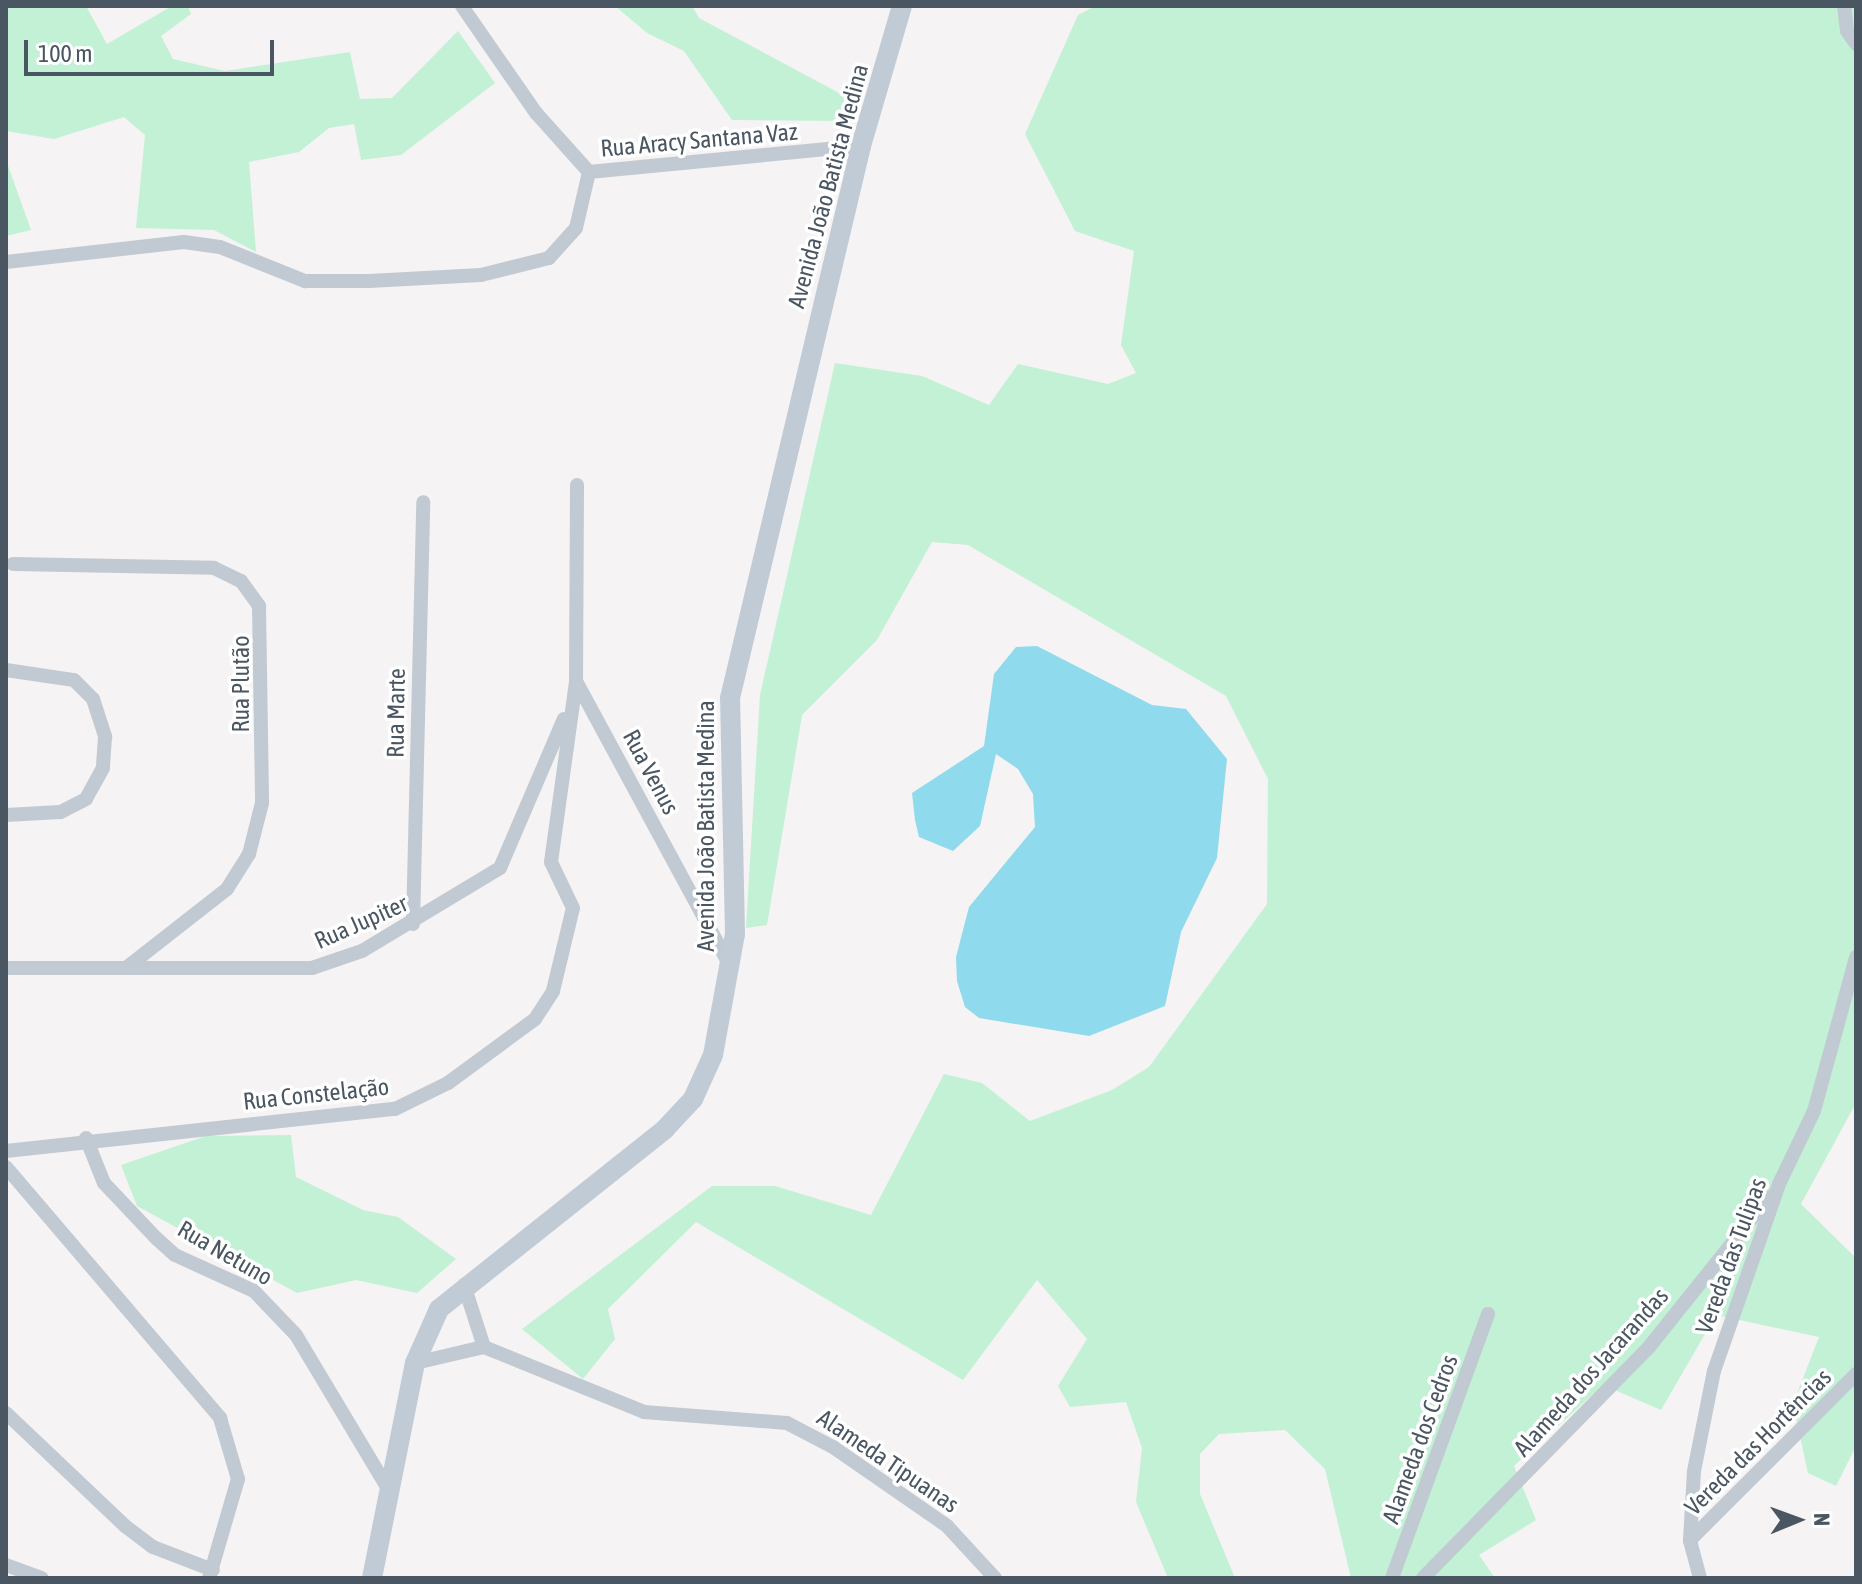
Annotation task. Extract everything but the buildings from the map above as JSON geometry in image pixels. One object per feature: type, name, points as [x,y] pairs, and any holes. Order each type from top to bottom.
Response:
[{"type":"main road","name":"Avenida João Batista Medina","points":[[372,1578],[415,1363],[439,1309],[464,1285],[665,1129],[693,1099],[713,1055],[731,968],[730,698],[861,146],[902,6]]},
{"type":"street","points":[[6,262],[184,242],[220,247],[305,281],[481,275],[549,258],[567,244],[589,172],[536,113],[462,6]]},
{"type":"street","points":[[1844,6],[1856,44]]},
{"type":"street","name":"Rua Aracy Santana Vaz","points":[[589,172],[861,146]]},
{"type":"street","name":"Rua Constelação","points":[[6,1151],[86,1138],[395,1109],[448,1083],[535,1019],[553,991],[573,908],[551,862],[568,712],[576,681],[577,485]]},
{"type":"street","name":"Rua Marte","points":[[413,924],[423,502]]},
{"type":"street","name":"Rua Plutão","points":[[13,564],[214,568],[241,581],[259,606],[262,803],[249,854],[227,889],[127,967]]},
{"type":"street","points":[[6,670],[74,680],[93,699],[105,737],[103,768],[86,799],[60,812],[6,815]]},
{"type":"street","name":"Rua Venus","points":[[576,681],[731,968]]},
{"type":"street","name":"Rua Jupiter","points":[[6,968],[312,968],[413,924],[500,868],[568,712]]},
{"type":"street","name":"Vereda das Tulipas","points":[[1700,1578],[1690,1540],[1694,1471],[1714,1371],[1779,1184],[1814,1111],[1856,957]]},
{"type":"street","name":"Rua Netuno","points":[[86,1138],[104,1183],[156,1238],[175,1255],[254,1291],[296,1335],[390,1492]]},
{"type":"street","points":[[6,1167],[220,1418],[238,1479],[211,1574],[153,1547],[125,1526],[6,1413]]},
{"type":"street","name":"Alameda dos Jacarandas","points":[[1423,1578],[1649,1347],[1779,1184]]},
{"type":"street","points":[[415,1363],[484,1347],[464,1285]]},
{"type":"street","name":"Alameda dos Cedros","points":[[1392,1578],[1488,1314]]},
{"type":"street","name":"Alameda Tipuanas","points":[[484,1347],[644,1412],[765,1418],[808,1431],[947,1526],[995,1578]]},
{"type":"street","name":"Vereda das Hortências","points":[[1690,1540],[1856,1374]]},
{"type":"street","points":[[6,1565],[42,1578]]},
{"type":"green space","points":[[6,6],[86,6],[107,44],[172,6],[188,6],[191,14],[161,36],[173,59],[225,71],[350,52],[360,99],[392,98],[458,31],[495,83],[401,155],[361,160],[354,124],[329,128],[299,152],[249,162],[256,252],[214,230],[136,228],[145,135],[124,117],[54,139],[6,131]]},
{"type":"green space","points":[[615,6],[692,6],[699,18],[854,101],[846,121],[732,120],[684,51],[647,33]]},
{"type":"green space","points":[[1095,6],[1856,6],[1856,1103],[1801,1204],[1856,1258],[1856,1446],[1836,1486],[1808,1473],[1793,1404],[1819,1337],[1716,1315],[1661,1410],[1603,1385],[1514,1466],[1536,1520],[1479,1555],[1495,1578],[1351,1578],[1325,1469],[1285,1430],[1219,1434],[1200,1454],[1200,1494],[1235,1578],[1168,1578],[1136,1502],[1142,1448],[1126,1402],[1070,1407],[1058,1386],[1087,1339],[1037,1280],[963,1380],[696,1222],[608,1309],[615,1339],[583,1379],[522,1329],[712,1186],[775,1186],[871,1215],[944,1074],[982,1083],[1030,1121],[1112,1090],[1149,1067],[1267,904],[1268,779],[1226,696],[968,545],[932,542],[877,640],[802,715],[767,925],[746,928],[760,695],[835,363],[922,376],[989,405],[1018,364],[1108,384],[1136,373],[1121,345],[1134,251],[1075,231],[1025,134],[1078,15]]},
{"type":"green space","points":[[6,160],[31,230],[6,236]]},
{"type":"green space","points":[[291,1135],[296,1177],[363,1210],[398,1217],[456,1259],[417,1293],[356,1280],[297,1293],[137,1206],[121,1165],[206,1136]]},
{"type":"water","points":[[1037,646],[1152,705],[1186,709],[1227,759],[1217,858],[1181,932],[1165,1006],[1089,1036],[979,1018],[965,1007],[957,981],[956,957],[969,907],[1035,827],[1033,794],[1018,769],[996,754],[980,826],[953,851],[919,837],[915,820],[912,793],[984,746],[994,674],[1016,647]]}]
